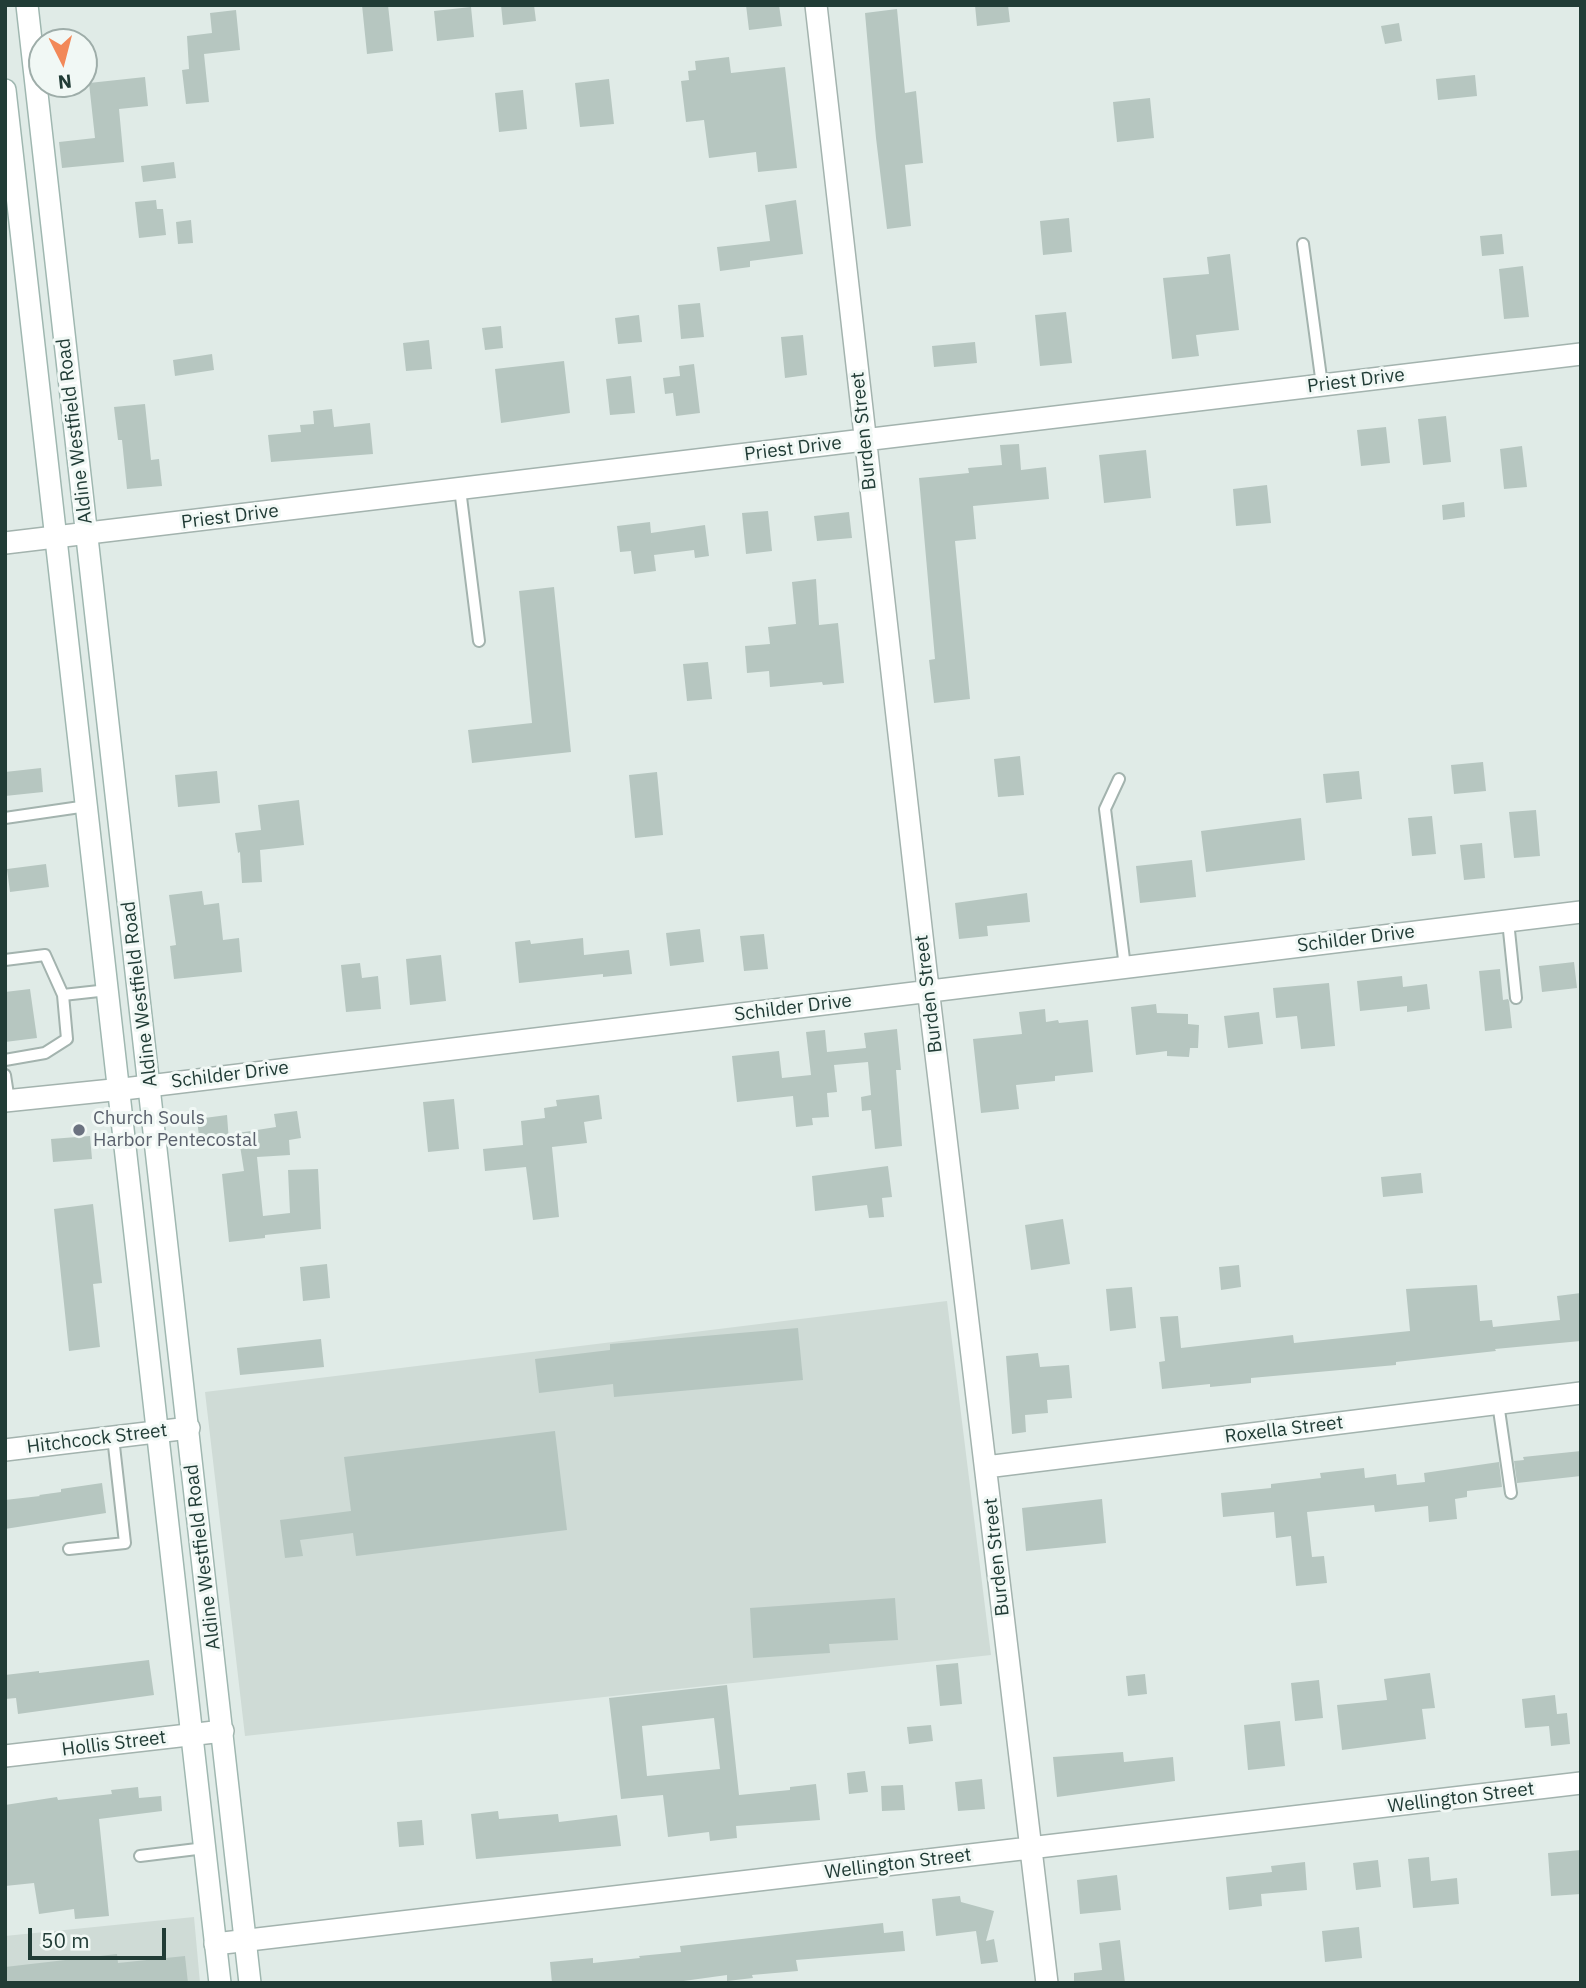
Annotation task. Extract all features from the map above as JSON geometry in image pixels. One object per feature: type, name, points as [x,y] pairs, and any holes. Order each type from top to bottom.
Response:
[{"type":"street","name":"Aldine Westfield Road","points":[[27,5],[250,1983]]},
{"type":"street","name":"Burden Street","points":[[816,5],[929,991],[1047,1983]]},
{"type":"street","name":"Aldine Westfield Road","points":[[5,90],[220,1983]]},
{"type":"street","points":[[25,275],[56,271]]},
{"type":"street","name":"Priest Drive","points":[[5,543],[1581,354]]},
{"type":"street","points":[[88,811],[119,813]]},
{"type":"street","name":"Schilder Drive","points":[[7,1101],[1581,912]]},
{"type":"street","name":"Roxella Street","points":[[986,1467],[1581,1393]]},
{"type":"street","name":"Hitchcock Street","points":[[5,1450],[188,1428]]},
{"type":"street","points":[[177,1597],[208,1594]]},
{"type":"street","name":"Hollis Street","points":[[5,1756],[223,1731]]},
{"type":"street","name":"Wellington Street","points":[[215,1944],[1581,1783]]},
{"type":"lane","points":[[1303,244],[1322,385]]},
{"type":"lane","points":[[460,489],[479,640]]},
{"type":"lane","points":[[1119,779],[1105,809],[1125,967]]},
{"type":"lane","points":[[5,818],[88,811]]},
{"type":"lane","points":[[1508,921],[1516,998]]},
{"type":"lane","points":[[5,960],[45,955],[63,995],[67,1039],[45,1053],[5,1059]]},
{"type":"lane","points":[[63,995],[108,990]]},
{"type":"lane","points":[[5,1075],[7,1101]]},
{"type":"lane","points":[[1498,1403],[1511,1493]]},
{"type":"lane","points":[[69,1549],[125,1543],[113,1437]]},
{"type":"lane","points":[[139,1856],[205,1848]]},
{"type":"shaded area","points":[[947,1301],[991,1655],[245,1736],[205,1392]]},
{"type":"shaded area","points":[[194,1917],[200,1983],[5,1983],[5,1936]]},
{"type":"building","points":[[362,5],[388,5],[393,51],[367,54]]},
{"type":"building","points":[[501,5],[534,5],[536,21],[503,25]]},
{"type":"building","points":[[746,5],[779,5],[782,26],[749,30]]},
{"type":"building","points":[[975,5],[1008,5],[1010,22],[977,26]]},
{"type":"building","points":[[471,7],[474,37],[437,41],[434,11]]},
{"type":"building","points":[[897,9],[905,93],[916,91],[923,163],[905,165],[911,226],[887,229],[865,13]]},
{"type":"building","points":[[236,10],[240,50],[204,54],[209,102],[186,104],[182,70],[189,69],[187,36],[212,33],[210,13]]},
{"type":"building","points":[[1399,23],[1402,41],[1385,44],[1381,26]]},
{"type":"building","points":[[729,57],[731,73],[785,67],[797,168],[758,172],[756,152],[709,158],[704,120],[686,122],[681,81],[689,80],[688,71],[696,70],[695,61]]},
{"type":"building","points":[[1475,75],[1477,96],[1438,100],[1436,79]]},
{"type":"building","points":[[145,77],[148,106],[119,109],[124,162],[62,168],[59,142],[95,138],[91,98],[98,98],[98,82]]},
{"type":"building","points":[[609,79],[614,124],[580,127],[575,83]]},
{"type":"building","points":[[523,90],[527,129],[499,132],[495,93]]},
{"type":"building","points":[[1150,98],[1154,138],[1117,142],[1113,102]]},
{"type":"building","points":[[174,162],[176,178],[143,182],[141,166]]},
{"type":"building","points":[[156,200],[157,209],[163,209],[166,235],[139,238],[135,202]]},
{"type":"building","points":[[796,200],[803,254],[750,261],[750,267],[720,271],[717,247],[770,241],[765,205]]},
{"type":"building","points":[[1069,218],[1072,252],[1043,255],[1040,221]]},
{"type":"building","points":[[191,220],[193,243],[178,244],[176,222]]},
{"type":"building","points":[[1502,234],[1504,254],[1482,256],[1480,236]]},
{"type":"building","points":[[1230,254],[1239,330],[1196,335],[1199,356],[1172,359],[1163,278],[1209,274],[1207,257]]},
{"type":"building","points":[[1523,266],[1529,317],[1504,319],[1499,269]]},
{"type":"building","points":[[700,303],[704,337],[681,339],[678,305]]},
{"type":"building","points":[[1066,312],[1072,363],[1040,366],[1035,315]]},
{"type":"building","points":[[639,315],[642,342],[618,344],[615,318]]},
{"type":"building","points":[[501,326],[503,348],[485,350],[482,328]]},
{"type":"building","points":[[803,335],[807,375],[785,378],[781,337]]},
{"type":"building","points":[[429,340],[432,369],[406,371],[403,343]]},
{"type":"building","points":[[975,342],[977,363],[934,367],[932,346]]},
{"type":"building","points":[[212,354],[214,370],[175,376],[173,360]]},
{"type":"building","points":[[564,361],[570,413],[501,423],[495,369]]},
{"type":"building","points":[[694,364],[700,413],[676,416],[673,393],[665,394],[663,378],[680,376],[679,366]]},
{"type":"building","points":[[631,376],[635,413],[610,415],[606,379]]},
{"type":"building","points":[[145,404],[151,460],[159,459],[162,486],[127,489],[122,440],[118,440],[114,407]]},
{"type":"building","points":[[332,409],[334,427],[370,423],[373,454],[271,462],[268,435],[301,432],[300,425],[314,424],[313,411]]},
{"type":"building","points":[[1446,416],[1451,462],[1423,465],[1418,419]]},
{"type":"building","points":[[1386,427],[1390,463],[1361,466],[1357,430]]},
{"type":"building","points":[[1019,444],[1021,470],[1046,467],[1049,499],[973,506],[976,539],[955,541],[970,699],[934,703],[929,660],[935,659],[919,478],[969,473],[968,468],[1002,465],[1000,445]]},
{"type":"building","points":[[1522,446],[1527,487],[1504,489],[1500,449]]},
{"type":"building","points":[[1146,450],[1151,498],[1104,503],[1099,455]]},
{"type":"building","points":[[1267,485],[1271,523],[1236,526],[1233,489]]},
{"type":"building","points":[[1464,502],[1465,517],[1443,520],[1442,505]]},
{"type":"building","points":[[768,511],[772,551],[746,554],[742,513]]},
{"type":"building","points":[[849,512],[852,538],[817,541],[814,516]]},
{"type":"building","points":[[650,522],[651,533],[705,525],[709,556],[695,558],[694,550],[654,555],[656,571],[634,574],[631,551],[620,552],[617,526]]},
{"type":"building","points":[[816,579],[819,625],[838,623],[844,683],[823,685],[822,682],[770,687],[769,671],[747,673],[745,646],[770,644],[768,627],[796,624],[792,582]]},
{"type":"building","points":[[554,587],[571,752],[472,763],[468,730],[532,723],[519,591]]},
{"type":"building","points":[[708,662],[712,699],[687,701],[683,664]]},
{"type":"building","points":[[1020,756],[1024,795],[998,797],[994,759]]},
{"type":"building","points":[[1483,762],[1486,791],[1454,794],[1451,765]]},
{"type":"building","points":[[41,768],[43,792],[5,796],[5,772]]},
{"type":"building","points":[[217,771],[220,803],[178,807],[175,775]]},
{"type":"building","points":[[1359,771],[1362,799],[1326,803],[1323,774]]},
{"type":"building","points":[[657,772],[663,835],[635,838],[629,775]]},
{"type":"building","points":[[299,800],[304,845],[260,850],[262,882],[242,883],[240,852],[238,853],[235,833],[261,830],[258,805]]},
{"type":"building","points":[[1536,810],[1540,856],[1514,858],[1509,812]]},
{"type":"building","points":[[1432,816],[1436,854],[1412,856],[1408,818]]},
{"type":"building","points":[[1301,818],[1305,860],[1206,872],[1201,831]]},
{"type":"building","points":[[1482,843],[1485,878],[1464,880],[1460,845]]},
{"type":"building","points":[[1192,860],[1196,897],[1140,903],[1136,866]]},
{"type":"building","points":[[46,864],[49,887],[10,892],[7,869]]},
{"type":"building","points":[[202,891],[204,905],[219,903],[223,940],[239,938],[242,972],[174,979],[170,946],[176,945],[169,895]]},
{"type":"building","points":[[1027,893],[1030,922],[987,926],[988,936],[959,939],[955,903]]},
{"type":"building","points":[[700,929],[704,962],[670,966],[666,933]]},
{"type":"building","points":[[764,934],[768,969],[744,971],[740,936]]},
{"type":"building","points":[[583,938],[584,955],[629,950],[632,974],[603,977],[603,974],[519,983],[515,942],[530,940],[531,944]]},
{"type":"building","points":[[441,955],[446,1001],[410,1005],[406,959]]},
{"type":"building","points":[[1574,962],[1577,988],[1542,992],[1539,966]]},
{"type":"building","points":[[360,963],[362,978],[378,976],[381,1009],[346,1012],[341,965]]},
{"type":"building","points":[[1500,969],[1503,1000],[1509,1001],[1512,1028],[1485,1031],[1479,971]]},
{"type":"building","points":[[1402,976],[1403,987],[1427,984],[1430,1009],[1407,1012],[1407,1006],[1360,1011],[1357,981]]},
{"type":"building","points":[[1329,983],[1335,1046],[1301,1049],[1297,1016],[1276,1018],[1273,988]]},
{"type":"building","points":[[30,989],[37,1038],[5,1042],[5,992]]},
{"type":"building","points":[[1156,1004],[1157,1013],[1188,1014],[1188,1024],[1199,1025],[1198,1048],[1190,1048],[1189,1057],[1167,1056],[1167,1051],[1136,1055],[1131,1007]]},
{"type":"building","points":[[1045,1009],[1046,1022],[1088,1020],[1093,1072],[1055,1076],[1055,1081],[1016,1085],[1019,1109],[981,1113],[973,1039],[1022,1034],[1019,1012]]},
{"type":"building","points":[[1259,1012],[1263,1044],[1228,1048],[1224,1016]]},
{"type":"building","points":[[897,1029],[901,1070],[896,1070],[902,1146],[875,1149],[871,1110],[862,1111],[861,1097],[871,1095],[868,1062],[834,1065],[837,1092],[827,1093],[829,1117],[812,1118],[813,1125],[796,1127],[793,1096],[737,1102],[732,1056],[779,1051],[782,1078],[811,1075],[806,1032],[825,1030],[827,1052],[866,1048],[864,1033]]},
{"type":"building","points":[[599,1095],[602,1119],[584,1122],[587,1143],[552,1147],[559,1217],[533,1220],[526,1167],[485,1171],[483,1149],[523,1145],[521,1121],[545,1118],[544,1108],[557,1106],[556,1100]]},
{"type":"building","points":[[454,1099],[459,1149],[428,1152],[423,1102]]},
{"type":"building","points":[[297,1111],[301,1138],[289,1140],[290,1155],[257,1157],[263,1216],[290,1213],[288,1170],[318,1169],[321,1229],[229,1242],[222,1174],[244,1171],[238,1133],[276,1127],[274,1114]]},
{"type":"building","points":[[227,1115],[229,1142],[200,1145],[197,1119]]},
{"type":"building","points":[[90,1136],[92,1159],[53,1162],[51,1139]]},
{"type":"building","points":[[888,1166],[892,1197],[882,1198],[884,1217],[869,1218],[867,1205],[815,1211],[812,1176]]},
{"type":"building","points":[[1421,1173],[1423,1193],[1383,1197],[1381,1177]]},
{"type":"building","points":[[93,1204],[102,1283],[93,1284],[100,1347],[69,1351],[54,1209]]},
{"type":"building","points":[[1063,1219],[1070,1264],[1031,1270],[1025,1225]]},
{"type":"building","points":[[327,1264],[330,1298],[303,1301],[300,1267]]},
{"type":"building","points":[[1239,1265],[1241,1287],[1221,1290],[1219,1267]]},
{"type":"building","points":[[1477,1285],[1480,1321],[1492,1320],[1493,1327],[1560,1320],[1557,1296],[1581,1293],[1581,1341],[1495,1349],[1496,1351],[1396,1362],[1396,1365],[1251,1378],[1251,1383],[1162,1389],[1159,1362],[1165,1361],[1160,1317],[1178,1316],[1181,1348],[1293,1335],[1294,1343],[1410,1331],[1406,1289]]},
{"type":"building","points":[[1132,1287],[1136,1328],[1110,1331],[1106,1289]]},
{"type":"building","points":[[798,1328],[803,1380],[614,1397],[613,1384],[539,1393],[535,1359],[610,1350],[610,1344]]},
{"type":"building","points":[[321,1339],[324,1367],[240,1375],[237,1348]]},
{"type":"building","points":[[1038,1353],[1040,1367],[1069,1365],[1072,1398],[1047,1400],[1048,1413],[1025,1415],[1026,1432],[1012,1434],[1006,1356]]},
{"type":"building","points":[[555,1431],[567,1530],[356,1556],[353,1533],[300,1540],[303,1556],[285,1558],[280,1520],[351,1511],[344,1457]]},
{"type":"building","points":[[1581,1451],[1581,1476],[1517,1483],[1514,1461],[1524,1460],[1523,1457]]},
{"type":"building","points":[[1499,1462],[1502,1487],[1467,1491],[1467,1497],[1455,1499],[1457,1519],[1429,1522],[1428,1506],[1375,1512],[1374,1505],[1307,1512],[1312,1557],[1324,1556],[1327,1583],[1296,1586],[1291,1536],[1276,1538],[1274,1512],[1223,1517],[1221,1493],[1271,1488],[1271,1484],[1321,1478],[1320,1473],[1364,1468],[1365,1478],[1396,1474],[1397,1485],[1425,1482],[1424,1473]]},
{"type":"building","points":[[102,1483],[106,1513],[5,1529],[5,1500],[40,1496],[61,1492],[61,1489]]},
{"type":"building","points":[[1102,1499],[1106,1543],[1026,1551],[1022,1508]]},
{"type":"building","points":[[895,1598],[898,1640],[829,1644],[830,1653],[753,1658],[750,1608]]},
{"type":"building","points":[[149,1660],[154,1695],[18,1714],[16,1698],[5,1699],[5,1675]]},
{"type":"building","points":[[958,1663],[962,1704],[940,1706],[936,1665]]},
{"type":"building","points":[[1430,1673],[1435,1708],[1422,1709],[1426,1739],[1342,1750],[1337,1705],[1387,1700],[1384,1679]]},
{"type":"building","points":[[1145,1674],[1147,1694],[1128,1696],[1126,1676]]},
{"type":"building","points":[[1319,1680],[1323,1718],[1295,1721],[1291,1683]]},
{"type":"building","points":[[727,1685],[739,1795],[790,1790],[790,1787],[816,1784],[820,1820],[736,1826],[737,1838],[710,1841],[709,1832],[668,1837],[663,1795],[621,1799],[609,1698]],"holes":[[[714,1718],[720,1769],[647,1776],[642,1726]]]},
{"type":"building","points":[[1555,1695],[1557,1714],[1567,1713],[1570,1744],[1551,1746],[1549,1726],[1525,1728],[1522,1699]]},
{"type":"building","points":[[1280,1721],[1285,1766],[1248,1770],[1244,1725]]},
{"type":"building","points":[[931,1725],[933,1741],[909,1744],[907,1727]]},
{"type":"building","points":[[1123,1752],[1124,1762],[1173,1757],[1175,1781],[1057,1797],[1053,1757]]},
{"type":"building","points":[[865,1771],[868,1792],[849,1794],[847,1773]]},
{"type":"building","points":[[982,1779],[985,1809],[958,1811],[955,1782]]},
{"type":"building","points":[[903,1785],[905,1810],[882,1811],[881,1786]]},
{"type":"building","points":[[138,1787],[139,1798],[161,1796],[162,1811],[99,1819],[109,1916],[75,1919],[74,1909],[39,1914],[34,1883],[5,1886],[5,1805],[57,1797],[58,1800],[112,1794],[111,1790]]},
{"type":"building","points":[[498,1811],[499,1819],[558,1814],[559,1822],[617,1815],[621,1846],[476,1859],[471,1814]]},
{"type":"building","points":[[422,1820],[424,1845],[399,1847],[397,1822]]},
{"type":"building","points":[[1581,1850],[1581,1894],[1551,1896],[1548,1853]]},
{"type":"building","points":[[1429,1857],[1431,1881],[1457,1878],[1459,1904],[1413,1908],[1408,1859]]},
{"type":"building","points":[[1378,1860],[1381,1887],[1356,1890],[1353,1863]]},
{"type":"building","points":[[1305,1862],[1307,1890],[1261,1894],[1262,1906],[1229,1910],[1226,1877],[1272,1872],[1271,1866]]},
{"type":"building","points":[[1117,1875],[1121,1910],[1080,1914],[1077,1880]]},
{"type":"building","points":[[960,1896],[961,1902],[994,1911],[986,1941],[994,1939],[998,1962],[981,1964],[976,1931],[936,1936],[932,1899]]},
{"type":"building","points":[[883,1923],[884,1933],[903,1931],[905,1951],[796,1960],[798,1971],[752,1975],[753,1978],[727,1981],[727,1975],[669,1983],[552,1983],[550,1962],[593,1958],[593,1963],[640,1958],[639,1956],[681,1952],[680,1946]]},
{"type":"building","points":[[1359,1927],[1362,1958],[1325,1962],[1322,1931]]},
{"type":"building","points":[[1120,1940],[1125,1983],[1074,1983],[1074,1973],[1102,1970],[1099,1943]]},
{"type":"building","points":[[117,1954],[118,1963],[185,1956],[188,1983],[5,1983],[5,1967]]},
{"type":"place","name":"Church Souls Harbor Pentecostal","points":[[79,1130]]}]
